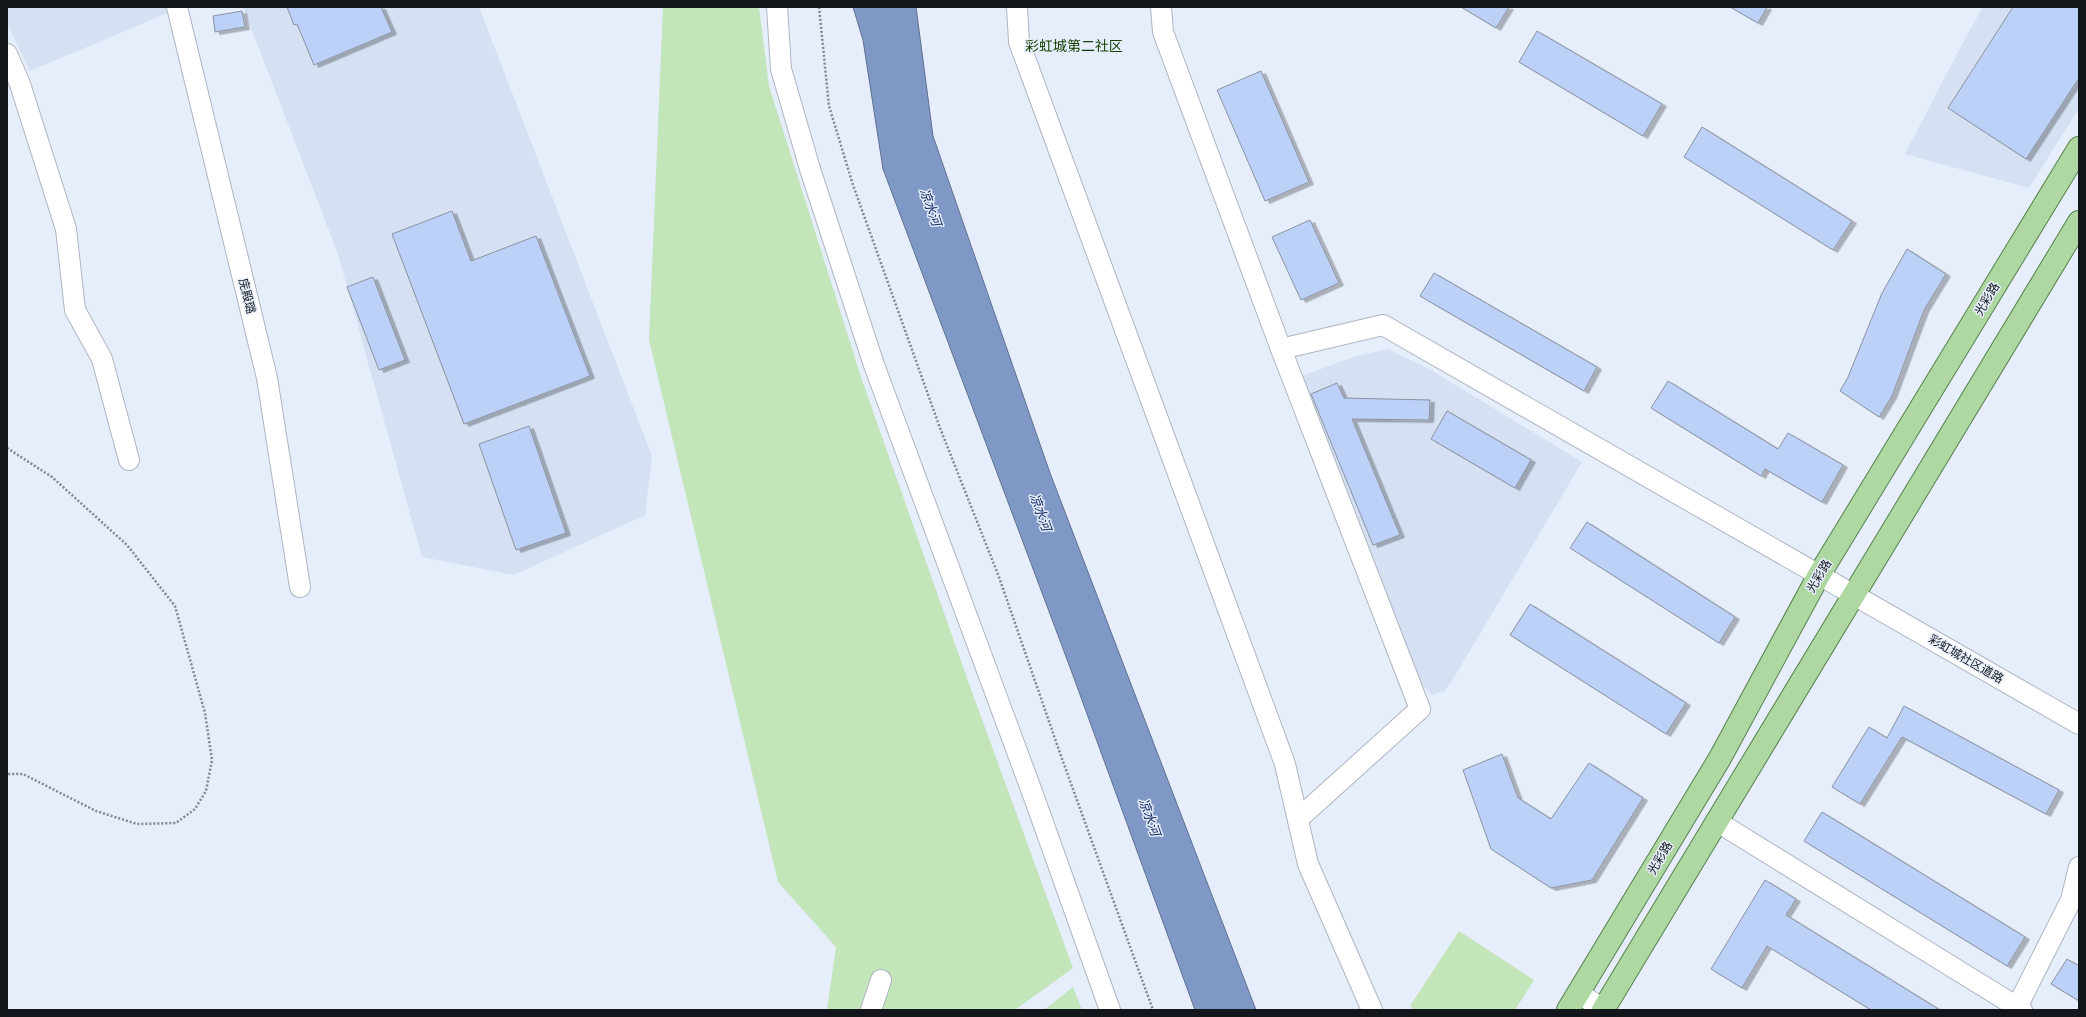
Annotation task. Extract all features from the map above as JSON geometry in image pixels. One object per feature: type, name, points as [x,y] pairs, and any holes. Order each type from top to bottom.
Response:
[{"type":"main road","name":"光彩路","points":[[1573,1001],[1720,758],[1819,575],[2079,148]]},
{"type":"main road","points":[[1604,1010],[1716,821],[2079,222]]},
{"type":"street","name":"庑殿璐","points":[[177,7],[267,378],[300,587]]},
{"type":"street","points":[[777,7],[781,69],[810,169],[869,350],[1035,800],[1110,1010]]},
{"type":"street","points":[[1017,7],[1019,42],[1285,764],[1308,864],[1372,1010]]},
{"type":"street","points":[[1161,7],[1163,32],[1281,349],[1420,709],[1298,819]]},
{"type":"street","points":[[7,54],[20,84],[66,229],[75,310],[102,359],[129,460]]},
{"type":"street","name":"彩虹城社区道路","points":[[1281,349],[1383,325],[2079,724]]},
{"type":"street","points":[[1716,821],[2020,1009],[2071,900],[2079,867]]},
{"type":"street","points":[[871,1010],[881,980]]},
{"type":"street","points":[[1573,1001],[1604,1010]]},
{"type":"path","points":[[819,7],[829,106],[854,185],[940,428],[999,577],[1064,764],[1153,1010]]},
{"type":"path","points":[[7,448],[52,477],[127,545],[174,606],[205,713],[212,760],[206,791],[195,809],[176,822],[137,824],[96,811],[23,774],[7,774]]},
{"type":"shaded area","points":[[7,7],[168,7],[170,12],[30,71],[7,23]]},
{"type":"shaded area","points":[[243,7],[479,7],[652,456],[645,515],[514,575],[422,557],[338,254]]},
{"type":"shaded area","points":[[1983,7],[2079,7],[2079,108],[2029,188],[1905,154]]},
{"type":"shaded area","points":[[1388,349],[1429,369],[1582,462],[1445,691],[1432,695],[1422,685],[1299,377],[1356,356]]},
{"type":"green space","points":[[663,7],[759,7],[769,86],[862,380],[973,695],[1073,968],[1015,1010],[827,1010],[836,947],[778,882],[649,340]]},
{"type":"green space","points":[[1459,931],[1534,980],[1515,1010],[1415,1010],[1410,1006]]},
{"type":"green space","points":[[1073,987],[1082,1010],[1044,1010]]},
{"type":"water","name":"凉水河","points":[[853,7],[916,7],[933,136],[1050,473],[1256,1010],[1195,1010],[1071,670],[883,169],[863,40]]},
{"type":"building","points":[[287,7],[381,7],[392,32],[314,65],[297,24],[294,25]]},
{"type":"building","points":[[1461,7],[1509,7],[1496,28]]},
{"type":"building","points":[[1730,7],[1767,7],[1758,23]]},
{"type":"building","points":[[2013,7],[2079,7],[2079,78],[2026,159],[1948,108]]},
{"type":"building","points":[[242,11],[245,27],[215,32],[213,16]]},
{"type":"building","points":[[1537,31],[1662,104],[1643,136],[1519,62]]},
{"type":"building","points":[[1261,71],[1309,182],[1265,201],[1217,90]]},
{"type":"building","points":[[1702,127],[1852,221],[1833,250],[1684,157]]},
{"type":"building","points":[[452,211],[471,261],[536,236],[590,376],[464,424],[392,234]]},
{"type":"building","points":[[1310,220],[1339,283],[1301,300],[1272,237]]},
{"type":"building","points":[[1907,249],[1946,274],[1924,310],[1892,396],[1879,417],[1840,391],[1848,377],[1882,293]]},
{"type":"building","points":[[1434,273],[1597,367],[1584,391],[1420,296]]},
{"type":"building","points":[[373,277],[405,360],[379,370],[347,287]]},
{"type":"building","points":[[1668,381],[1778,449],[1788,433],[1843,465],[1822,502],[1765,469],[1761,476],[1651,408]]},
{"type":"building","points":[[1337,383],[1344,398],[1430,400],[1429,420],[1352,419],[1400,535],[1373,545],[1311,394]]},
{"type":"building","points":[[1447,411],[1531,460],[1515,488],[1431,439]]},
{"type":"building","points":[[529,426],[566,533],[516,550],[479,444]]},
{"type":"building","points":[[1587,522],[1735,617],[1719,643],[1570,548]]},
{"type":"building","points":[[1530,604],[1686,703],[1666,734],[1510,635]]},
{"type":"building","points":[[1904,706],[2059,790],[2046,814],[1902,737],[1860,804],[1832,787],[1869,727],[1887,738]]},
{"type":"building","points":[[1502,754],[1518,798],[1551,819],[1589,763],[1643,798],[1592,880],[1551,888],[1491,849],[1463,770]]},
{"type":"building","points":[[1822,812],[2025,937],[2007,966],[1804,841]]},
{"type":"building","points":[[1765,880],[1796,899],[1786,915],[1940,1010],[1871,1010],[1767,946],[1742,988],[1711,969]]},
{"type":"building","points":[[2067,959],[2079,966],[2079,1001],[2051,984]]},
{"type":"district","name":"彩虹城第二社区","points":[[1074,46]]}]
